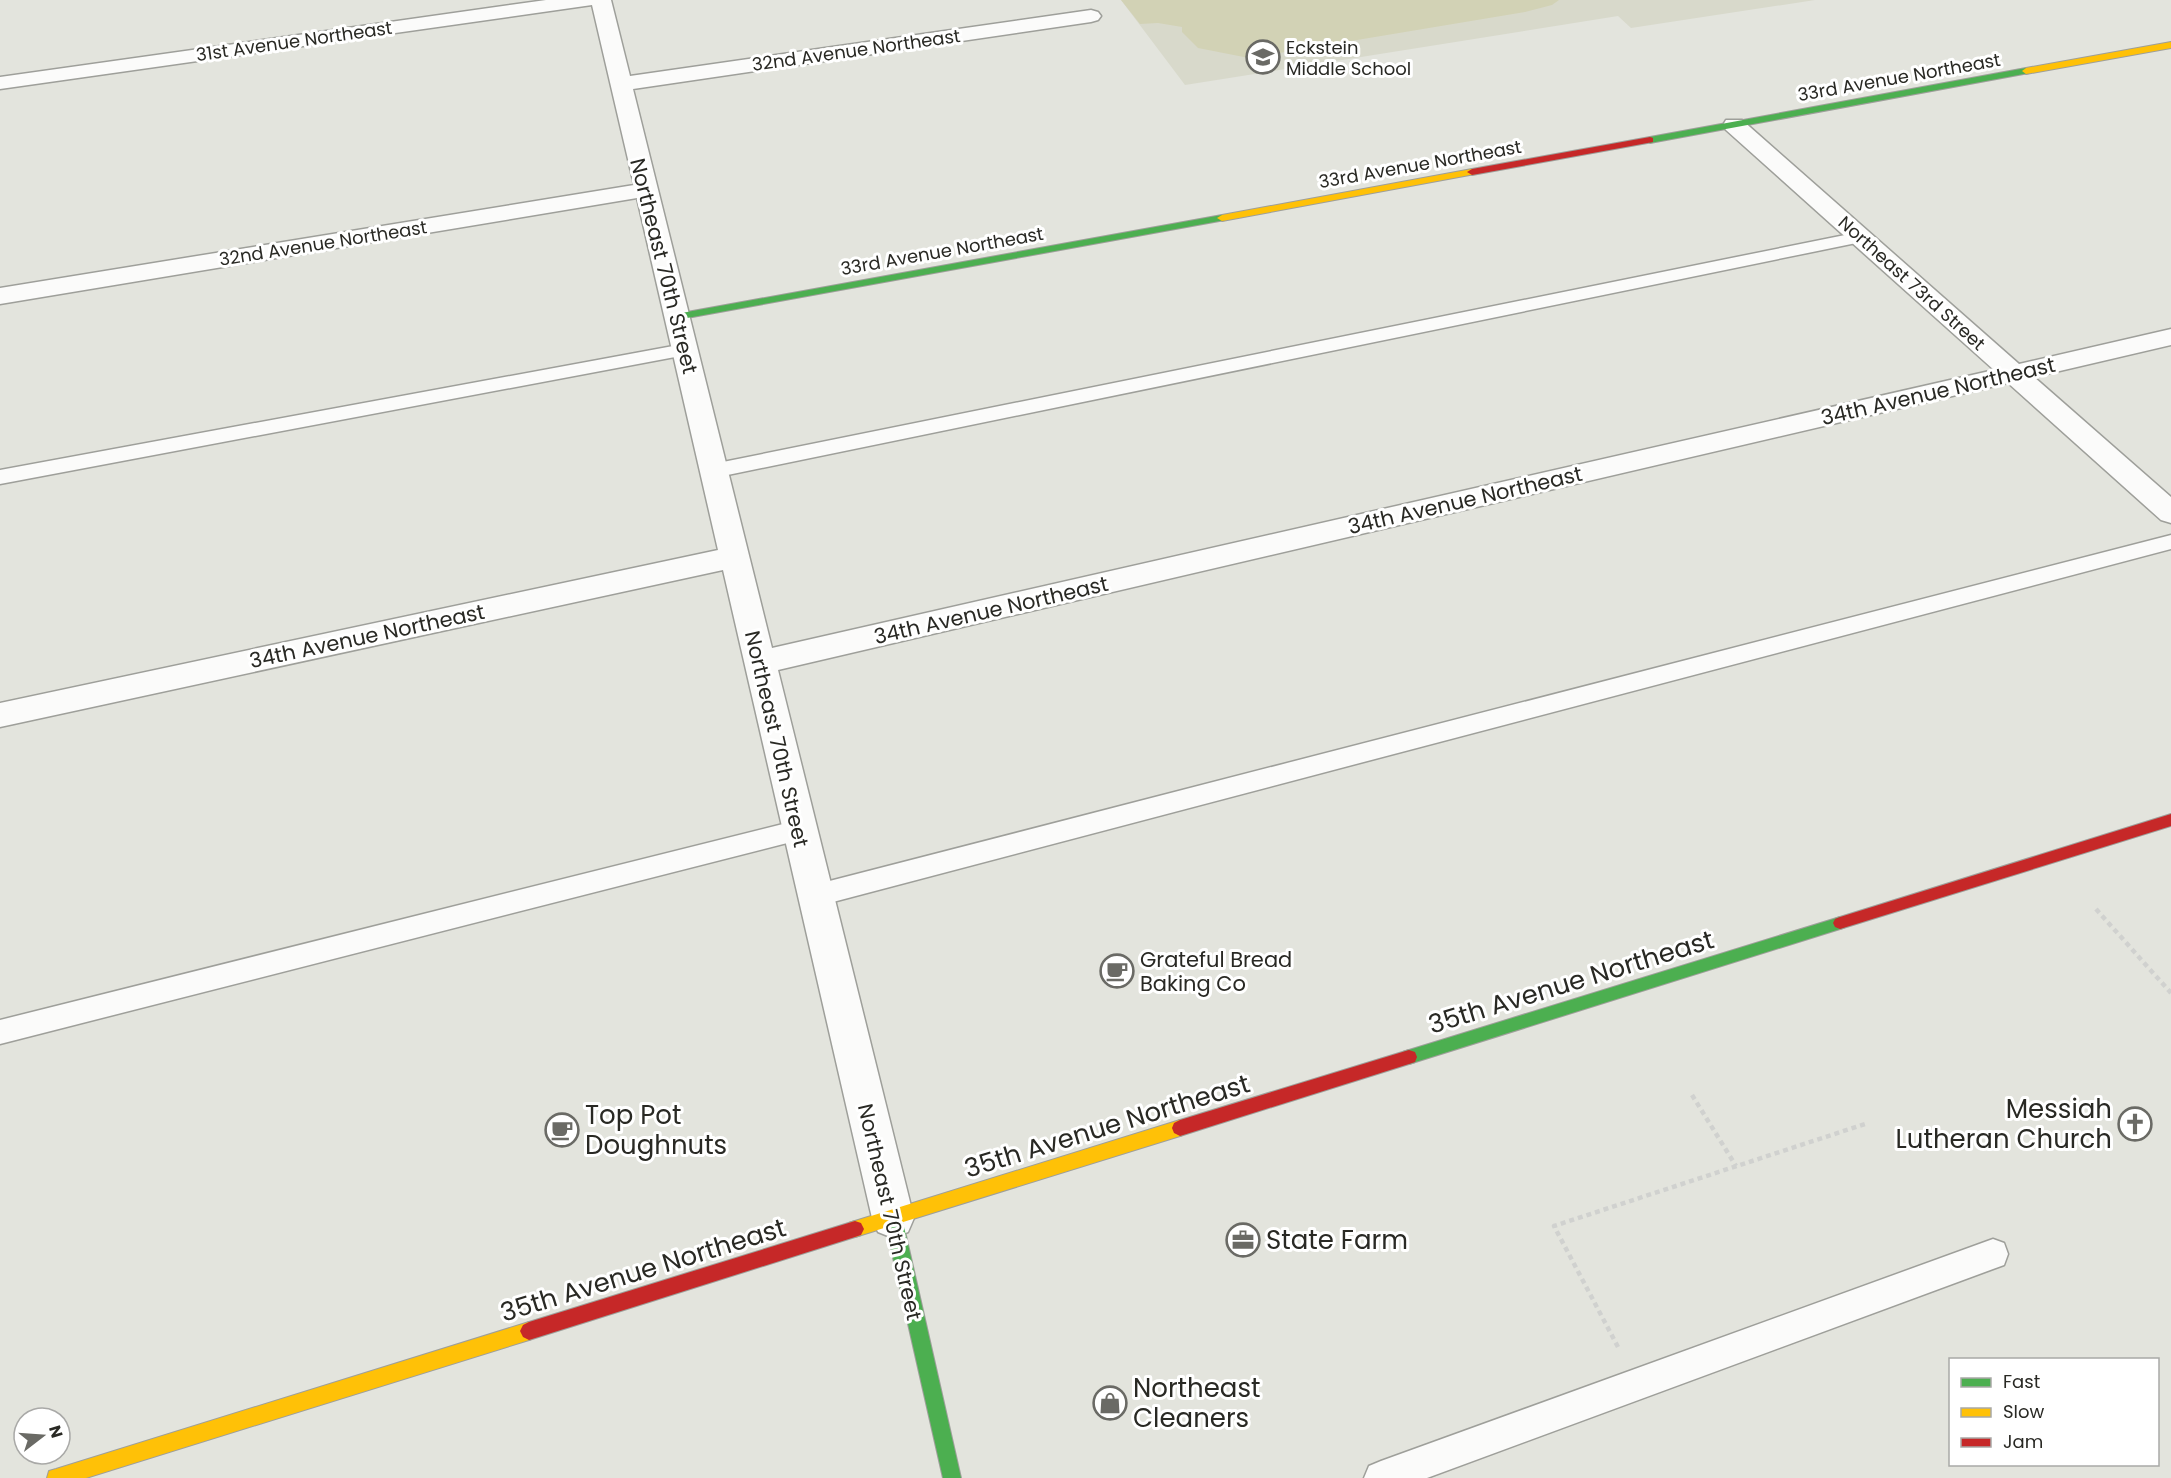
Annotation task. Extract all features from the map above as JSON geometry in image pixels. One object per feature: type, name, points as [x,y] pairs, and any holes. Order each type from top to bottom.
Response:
[{"type":"street","name":"31st Avenue Northeast","points":[[0,83],[588,0]]},
{"type":"street","name":"Northeast 70th Street","points":[[601,0],[893,1218],[952,1478]]},
{"type":"street","name":"32nd Avenue Northeast","points":[[621,84],[1091,16]]},
{"type":"street","name":"33rd Avenue Northeast","points":[[676,318],[2171,45]]},
{"type":"street","name":"Northeast 73rd Street","points":[[1734,125],[2171,513]]},
{"type":"street","name":"32nd Avenue Northeast","points":[[0,296],[646,190]]},
{"type":"street","name":"34th Avenue Northeast","points":[[759,663],[2171,337]]},
{"type":"street","name":"34th Avenue Northeast","points":[[0,715],[734,557]]},
{"type":"street","name":"35th Avenue Northeast","points":[[56,1478],[2171,820]]},
{"type":"lane","points":[[713,471],[1860,237]]},
{"type":"lane","points":[[0,477],[684,350]]},
{"type":"lane","points":[[814,896],[2171,542]]},
{"type":"lane","points":[[0,1032],[799,830]]},
{"type":"lane","points":[[1381,1478],[1993,1254]]},
{"type":"path","points":[[2097,909],[2171,993]]},
{"type":"path","points":[[1692,1095],[1736,1166]]},
{"type":"path","points":[[1596,1304],[1554,1226],[1868,1123]]},
{"type":"shaded area","name":"Eckstein Middle School","points":[[1121,0],[1815,0],[1631,28],[1618,16],[1185,85]]},
{"type":"green space","points":[[1121,0],[1559,0],[1552,5],[1525,12],[1249,58],[1198,48],[1182,32],[1182,27],[1158,23],[1140,24]]},
{"type":"traffic: fast","points":[[1650,140],[2026,71]]},
{"type":"traffic: fast","points":[[676,317],[1222,218]]},
{"type":"traffic: fast","points":[[1409,1057],[1840,923]]},
{"type":"traffic: fast","points":[[893,1218],[952,1478]]},
{"type":"traffic: slow","points":[[2026,71],[2171,45]]},
{"type":"traffic: slow","points":[[1222,218],[1472,172]]},
{"type":"traffic: slow","points":[[855,1229],[1180,1128]]},
{"type":"traffic: slow","points":[[56,1478],[529,1331]]},
{"type":"traffic: jam","points":[[1472,172],[1650,140]]},
{"type":"traffic: jam","points":[[1840,923],[2171,820]]},
{"type":"traffic: jam","points":[[1180,1128],[1409,1057]]},
{"type":"traffic: jam","points":[[529,1331],[855,1229]]},
{"type":"place","name":"Eckstein Middle School","points":[[1263,57]]},
{"type":"place","name":"Grateful Bread Baking Co","points":[[1117,971]]},
{"type":"place","name":"Messiah Lutheran Church","points":[[2135,1124]]},
{"type":"place","name":"Top Pot Doughnuts","points":[[562,1130]]},
{"type":"place","name":"State Farm","points":[[1243,1240]]},
{"type":"place","name":"Northeast Cleaners","points":[[1110,1403]]}]
